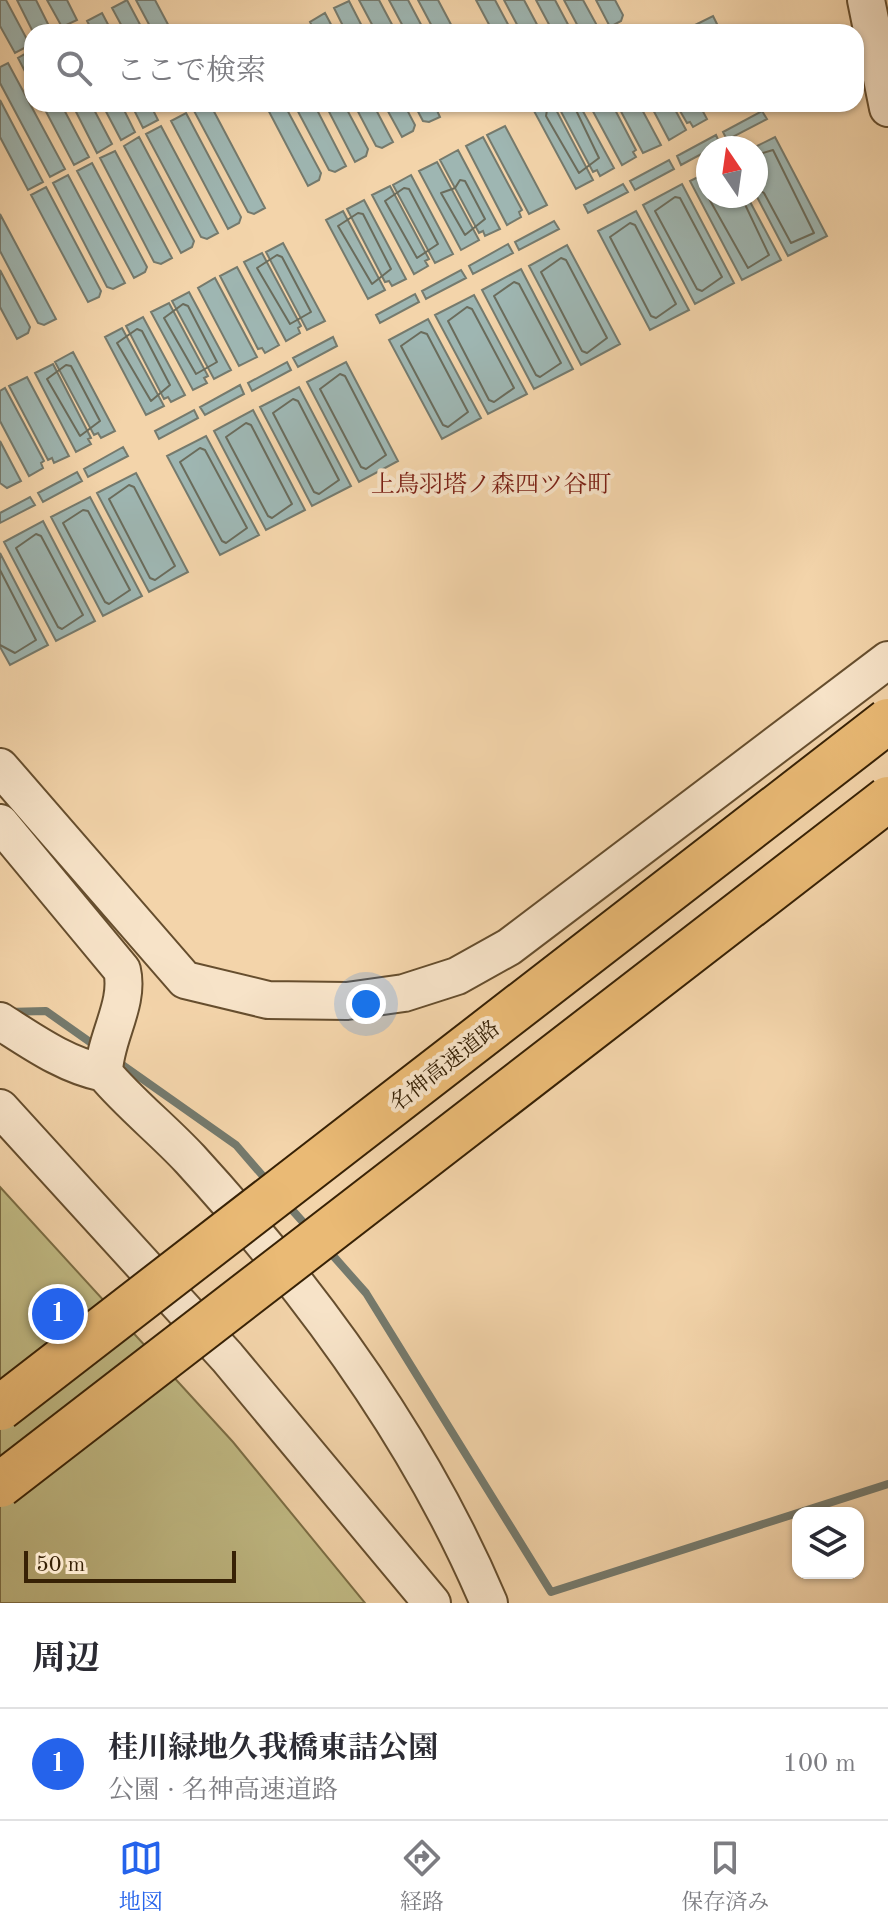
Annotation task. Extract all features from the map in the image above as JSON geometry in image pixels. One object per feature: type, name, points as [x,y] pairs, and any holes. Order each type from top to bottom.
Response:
[{"type":"highway","name":"名神高速道路","points":[[0,1408],[888,721]]},
{"type":"highway","points":[[0,1485],[888,799]]},
{"type":"street","points":[[866,0],[888,108]]},
{"type":"street","points":[[0,767],[185,980],[268,1000],[347,1001],[404,993],[457,976],[509,947],[888,660]]},
{"type":"street","points":[[0,823],[118,961],[122,970],[124,988],[106,1050],[104,1073]]},
{"type":"street","points":[[0,1021],[57,1056],[83,1068],[104,1073],[190,1160],[312,1307],[407,1447],[489,1603]]},
{"type":"street","points":[[0,1108],[227,1357],[432,1603]]},
{"type":"shaded area","points":[[0,1187],[233,1442],[365,1603],[0,1603]]},
{"type":"water","points":[[0,0],[6,0],[24,34],[24,48],[15,53],[0,26]]},
{"type":"water","points":[[17,0],[36,0],[48,24],[29,24]]},
{"type":"water","points":[[47,0],[67,0],[77,20],[60,24]]},
{"type":"water","points":[[127,0],[140,24],[121,24],[112,8]]},
{"type":"water","points":[[136,0],[155,0],[168,24],[149,24]]},
{"type":"water","points":[[359,0],[379,0],[392,24],[372,24]]},
{"type":"water","points":[[389,0],[408,0],[421,24],[402,24]]},
{"type":"water","points":[[418,0],[438,0],[451,24],[431,24]]},
{"type":"water","points":[[476,0],[495,0],[508,24],[489,24]]},
{"type":"water","points":[[504,0],[524,0],[537,24],[517,24]]},
{"type":"water","points":[[536,0],[555,0],[568,24],[549,24]]},
{"type":"water","points":[[564,0],[583,0],[596,24],[577,24]]},
{"type":"water","points":[[596,0],[615,0],[623,15],[621,21],[608,24]]},
{"type":"water","points":[[349,1],[361,24],[342,24],[334,8]]},
{"type":"water","points":[[102,13],[108,24],[89,24],[87,21]]},
{"type":"water","points":[[325,13],[331,24],[311,24]]},
{"type":"water","points":[[713,16],[717,24],[697,24]]},
{"type":"water","points":[[24,55],[24,70],[18,58]]},
{"type":"water","points":[[8,63],[24,93],[24,112],[34,112],[65,169],[50,177],[0,83],[0,67]]},
{"type":"water","points":[[0,100],[43,182],[28,190],[0,137]]},
{"type":"water","points":[[46,112],[65,112],[89,157],[74,165]]},
{"type":"water","points":[[76,112],[95,112],[112,144],[97,153]]},
{"type":"water","points":[[106,112],[125,112],[135,132],[121,140]]},
{"type":"water","points":[[135,112],[154,112],[158,120],[143,128]]},
{"type":"water","points":[[195,112],[214,112],[265,208],[254,214],[248,212]]},
{"type":"water","points":[[269,112],[288,112],[321,173],[319,180],[308,186]]},
{"type":"water","points":[[298,112],[318,112],[346,166],[335,172],[329,170]]},
{"type":"water","points":[[329,112],[348,112],[368,149],[366,156],[355,162]]},
{"type":"water","points":[[358,112],[377,112],[393,142],[382,148],[376,146]]},
{"type":"water","points":[[388,112],[408,112],[415,125],[413,131],[402,137]]},
{"type":"water","points":[[418,112],[438,112],[440,117],[429,122],[423,121]]},
{"type":"water","points":[[535,112],[557,112],[593,180],[576,189]]},
{"type":"water","points":[[561,112],[583,112],[614,168],[600,176],[597,170],[593,172]]},
{"type":"water","points":[[593,112],[616,112],[636,150],[633,152],[636,157],[622,165]]},
{"type":"water","points":[[621,112],[643,112],[661,145],[643,153]]},
{"type":"water","points":[[654,112],[676,112],[686,130],[669,140]]},
{"type":"water","points":[[681,112],[703,112],[707,119],[693,127],[690,122],[687,123]]},
{"type":"water","points":[[760,112],[767,119],[735,136],[725,136],[723,132]]},
{"type":"water","points":[[186,113],[241,217],[239,223],[228,229],[171,121]]},
{"type":"water","points":[[161,126],[218,233],[207,239],[201,237],[146,134]]},
{"type":"water","points":[[505,126],[547,205],[529,214],[487,135]]},
{"type":"water","points":[[139,137],[194,241],[192,247],[181,253],[124,146]]},
{"type":"water","points":[[483,137],[522,210],[519,212],[521,217],[507,225],[466,146]]},
{"type":"water","points":[[775,137],[827,236],[788,256],[763,208],[768,208],[768,140]]},
{"type":"water","points":[[696,146],[696,157],[681,165],[677,156]]},
{"type":"water","points":[[458,150],[500,229],[485,236],[483,231],[479,233],[440,160]]},
{"type":"water","points":[[115,151],[172,258],[161,264],[154,262],[100,158]]},
{"type":"water","points":[[669,160],[674,169],[635,190],[630,181]]},
{"type":"water","points":[[437,162],[479,240],[461,250],[419,171]]},
{"type":"water","points":[[92,163],[147,267],[145,272],[134,278],[77,171]]},
{"type":"water","points":[[68,175],[125,283],[113,289],[107,287],[53,183]]},
{"type":"water","points":[[411,175],[453,254],[435,263],[393,185]]},
{"type":"water","points":[[696,178],[696,192],[690,181]]},
{"type":"water","points":[[623,184],[628,192],[588,213],[584,205]]},
{"type":"water","points":[[682,184],[734,283],[695,304],[643,205]]},
{"type":"water","points":[[390,186],[429,259],[425,261],[428,266],[414,274],[372,195]]},
{"type":"water","points":[[46,187],[101,291],[99,297],[88,302],[31,195]]},
{"type":"water","points":[[364,200],[406,279],[392,286],[389,281],[385,282],[347,209]]},
{"type":"water","points":[[704,208],[753,208],[781,260],[742,280]]},
{"type":"water","points":[[343,211],[385,290],[368,299],[326,220]]},
{"type":"water","points":[[636,211],[689,310],[650,330],[598,231]]},
{"type":"water","points":[[0,214],[56,319],[44,325],[38,323],[0,251]]},
{"type":"water","points":[[554,221],[559,229],[519,250],[515,242]]},
{"type":"water","points":[[283,243],[325,321],[307,330],[266,252]]},
{"type":"water","points":[[508,244],[513,253],[473,274],[469,266]]},
{"type":"water","points":[[567,245],[620,344],[581,365],[529,266]]},
{"type":"water","points":[[262,253],[301,326],[298,328],[300,333],[286,341],[244,262]]},
{"type":"water","points":[[237,267],[279,345],[265,353],[262,348],[258,349],[220,276]]},
{"type":"water","points":[[521,269],[573,369],[534,389],[482,290]]},
{"type":"water","points":[[0,270],[30,327],[28,333],[17,339],[0,307]]},
{"type":"water","points":[[461,270],[466,278],[426,299],[422,291]]},
{"type":"water","points":[[215,278],[257,357],[239,366],[198,288]]},
{"type":"water","points":[[189,292],[231,370],[214,379],[172,301]]},
{"type":"water","points":[[415,294],[419,302],[380,323],[376,315]]},
{"type":"water","points":[[474,295],[527,394],[488,414],[435,315]]},
{"type":"water","points":[[169,303],[208,376],[204,378],[207,383],[193,390],[151,312]]},
{"type":"water","points":[[143,317],[185,395],[171,402],[168,397],[164,399],[126,326]]},
{"type":"water","points":[[428,319],[481,418],[442,439],[389,340]]},
{"type":"water","points":[[122,328],[164,406],[146,415],[105,337]]},
{"type":"water","points":[[333,337],[337,346],[298,367],[293,358]]},
{"type":"water","points":[[73,352],[115,431],[101,438],[98,433],[94,435],[55,362]]},
{"type":"water","points":[[287,362],[291,370],[252,391],[248,383]]},
{"type":"water","points":[[346,362],[398,461],[359,482],[307,382]]},
{"type":"water","points":[[53,364],[91,438],[88,439],[91,444],[76,452],[35,373]]},
{"type":"water","points":[[27,377],[69,456],[54,463],[52,458],[48,460],[9,386]]},
{"type":"water","points":[[240,385],[244,394],[205,415],[200,407]]},
{"type":"water","points":[[299,387],[351,486],[312,506],[260,407]]},
{"type":"water","points":[[5,388],[44,461],[41,463],[43,468],[29,476],[0,421],[0,391]]},
{"type":"water","points":[[194,410],[198,418],[159,439],[155,431]]},
{"type":"water","points":[[253,410],[305,510],[266,530],[214,431]]},
{"type":"water","points":[[206,436],[259,535],[220,555],[167,456]]},
{"type":"water","points":[[0,441],[21,481],[7,488],[0,483]]},
{"type":"water","points":[[123,447],[128,456],[88,477],[84,469]]},
{"type":"water","points":[[77,472],[82,481],[43,502],[38,493]]},
{"type":"water","points":[[136,473],[188,572],[149,592],[97,493]]},
{"type":"water","points":[[30,497],[35,505],[0,523],[0,513]]},
{"type":"water","points":[[90,497],[142,596],[103,616],[51,517]]},
{"type":"water","points":[[43,521],[95,621],[56,641],[4,542]]},
{"type":"water","points":[[0,553],[48,645],[10,665],[0,647]]},
{"type":"waterway","points":[[6,1012],[46,1011],[97,1047]]},
{"type":"waterway","points":[[114,1059],[236,1145],[269,1183]]},
{"type":"waterway","points":[[285,1202],[311,1231]]},
{"type":"waterway","points":[[328,1250],[366,1293],[551,1592],[888,1484]]},
{"type":"place","name":"桂川緑地久我橋東詰公園","points":[[58,1314]]},
{"type":"district","name":"上鳥羽塔ノ森四ツ谷町","points":[[491,484]]}]
